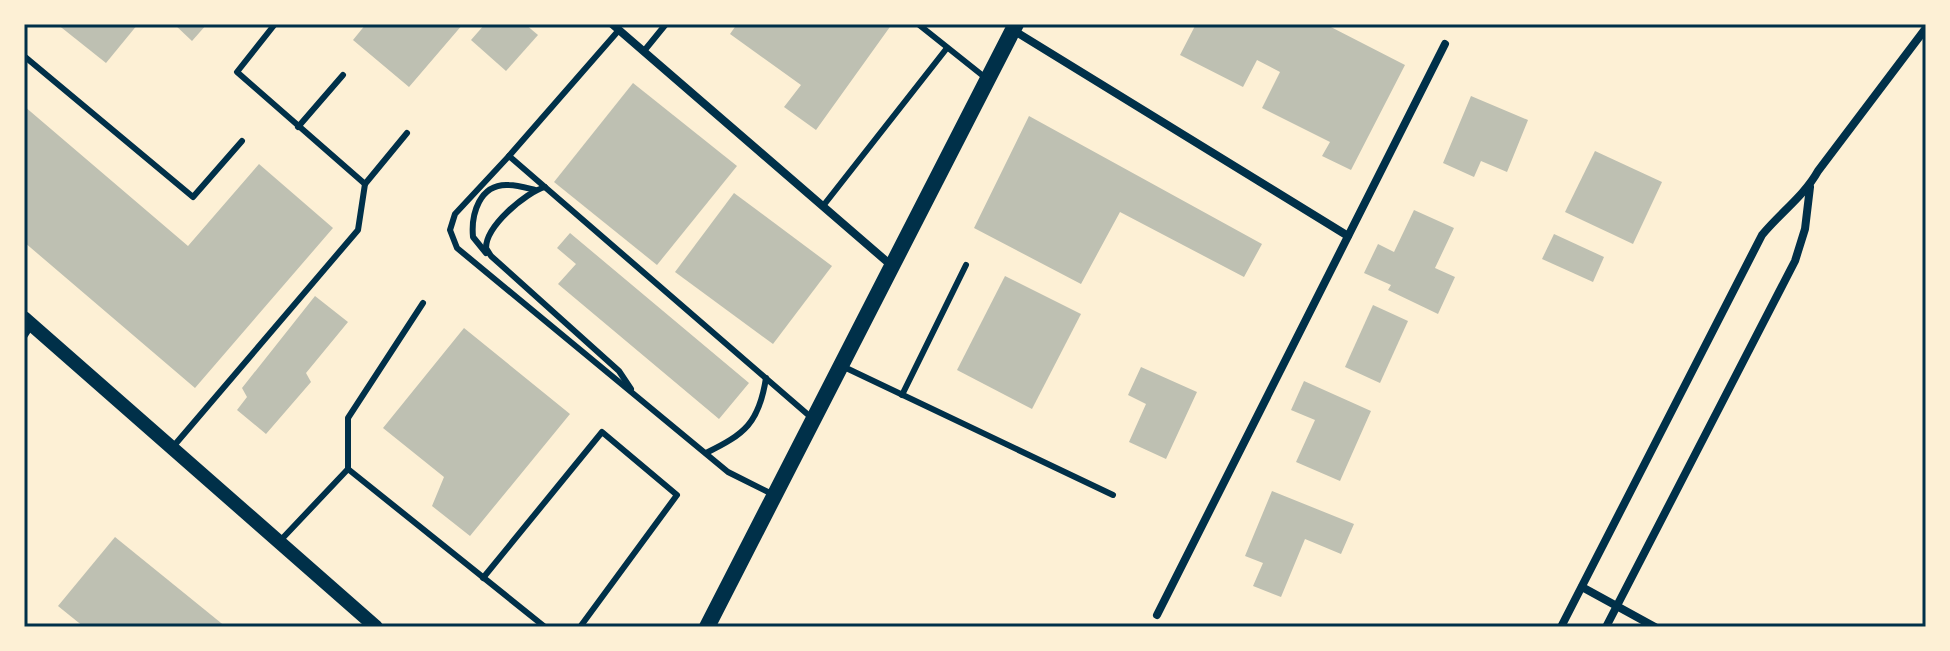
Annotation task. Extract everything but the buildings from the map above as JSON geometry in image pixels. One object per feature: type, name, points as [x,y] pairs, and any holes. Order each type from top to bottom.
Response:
[{"type":"main road","points":[[707,627],[1015,27]]},
{"type":"street","points":[[616,27],[892,266]]},
{"type":"street","points":[[1015,27],[1348,236]]},
{"type":"street","points":[[1561,627],[1762,235],[1780,212],[1810,186],[1818,171],[1926,28]]},
{"type":"street","points":[[1157,615],[1445,44]]},
{"type":"street","points":[[1606,627],[1795,261],[1805,229],[1810,186]]},
{"type":"street","points":[[26,326],[172,448],[376,627]]},
{"type":"street","points":[[1582,587],[1655,627]]},
{"type":"lane","points":[[275,24],[237,72],[365,184]]},
{"type":"lane","points":[[644,51],[666,24]]},
{"type":"lane","points":[[918,24],[988,80]]},
{"type":"lane","points":[[616,27],[509,156],[455,214],[450,230],[457,248],[728,472],[774,495]]},
{"type":"lane","points":[[823,206],[947,48]]},
{"type":"lane","points":[[24,56],[193,197],[242,141]]},
{"type":"lane","points":[[298,127],[343,75]]},
{"type":"lane","points":[[172,448],[358,230],[365,184],[407,133]]},
{"type":"lane","points":[[509,156],[813,419]]},
{"type":"lane","points":[[535,190],[508,184],[495,187],[477,204],[473,213],[473,237],[619,371],[637,397]]},
{"type":"lane","points":[[491,256],[486,242],[490,230],[535,190],[545,187]]},
{"type":"lane","points":[[902,395],[966,265]]},
{"type":"lane","points":[[279,542],[348,469],[348,418],[423,303]]},
{"type":"lane","points":[[841,365],[1113,495]]},
{"type":"lane","points":[[706,453],[731,441],[748,427],[762,405],[766,378]]},
{"type":"lane","points":[[483,578],[602,432],[677,495],[580,627]]},
{"type":"lane","points":[[348,469],[545,627]]}]
